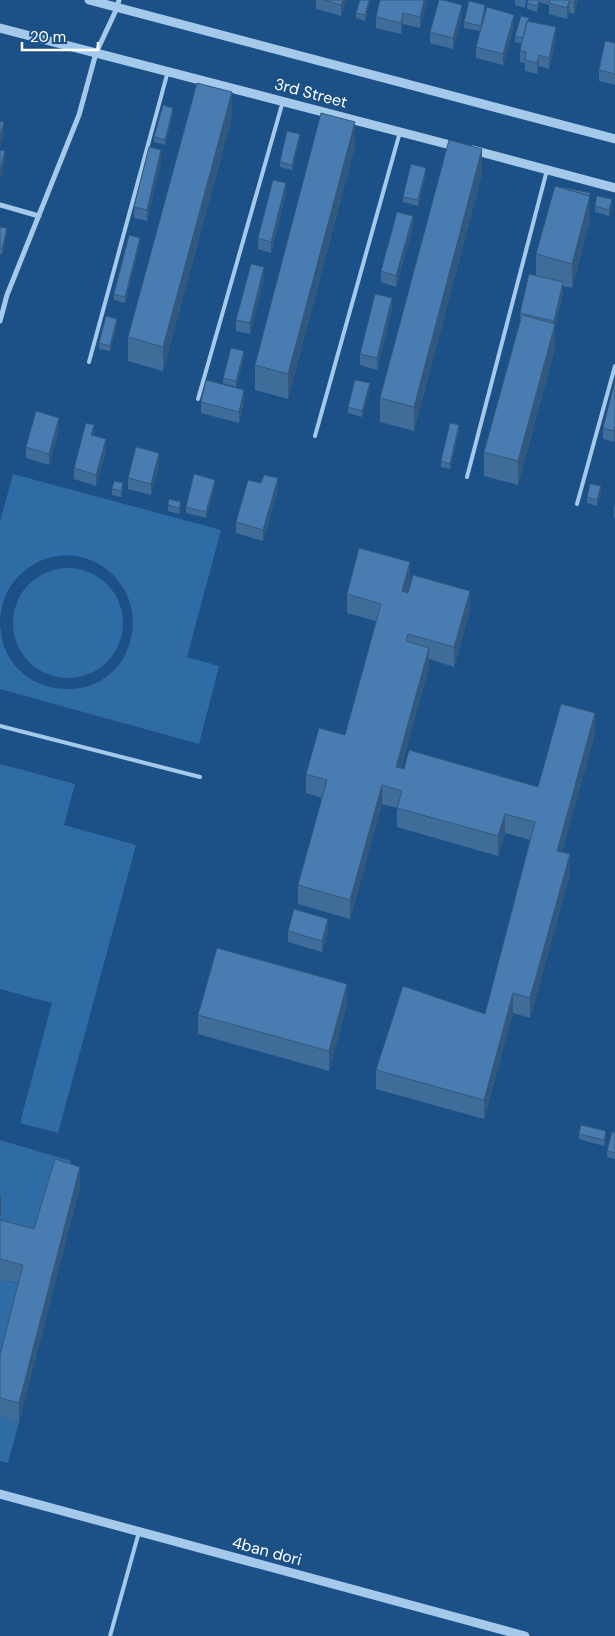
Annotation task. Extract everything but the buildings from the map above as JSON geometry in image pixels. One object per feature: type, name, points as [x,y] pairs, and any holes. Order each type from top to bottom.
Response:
[{"type":"street","name":"3rd Street","points":[[88,0],[118,4],[615,139]]},
{"type":"street","points":[[0,321],[7,295],[79,115],[96,53],[118,4]]},
{"type":"street","name":"3rd Street","points":[[0,28],[615,188]]},
{"type":"street","points":[[0,205],[40,216]]},
{"type":"street","name":"4ban dori","points":[[0,1494],[526,1636]]},
{"type":"lane","points":[[89,362],[168,71]]},
{"type":"lane","points":[[198,399],[282,101]]},
{"type":"lane","points":[[316,436],[400,132]]},
{"type":"lane","points":[[467,477],[547,170]]},
{"type":"lane","points":[[577,504],[615,366]]},
{"type":"lane","points":[[0,726],[200,777]]},
{"type":"lane","points":[[110,1636],[139,1532]]},
{"type":"shaded area","points":[[13,474],[221,530],[187,657],[219,666],[199,744],[0,689],[0,624],[2,641],[8,656],[25,675],[35,682],[47,686],[59,689],[72,689],[92,685],[106,677],[117,667],[128,648],[133,624],[130,602],[120,583],[105,568],[87,558],[66,555],[44,559],[23,572],[7,592],[0,619],[0,522]]},
{"type":"shaded area","points":[[68,568],[89,572],[107,584],[119,602],[123,623],[119,644],[107,662],[89,674],[68,678],[47,674],[29,662],[17,644],[13,623],[17,602],[29,584],[47,572]]},
{"type":"shaded area","points":[[0,764],[75,784],[64,825],[136,845],[58,1133],[20,1123],[52,1003],[0,989]]},
{"type":"shaded area","points":[[0,1140],[71,1161],[65,1181],[34,1249],[0,1239]]},
{"type":"shaded area","points":[[0,1279],[23,1285],[0,1374]]},
{"type":"shaded area","points":[[0,1417],[19,1422],[8,1463],[0,1461]]}]
